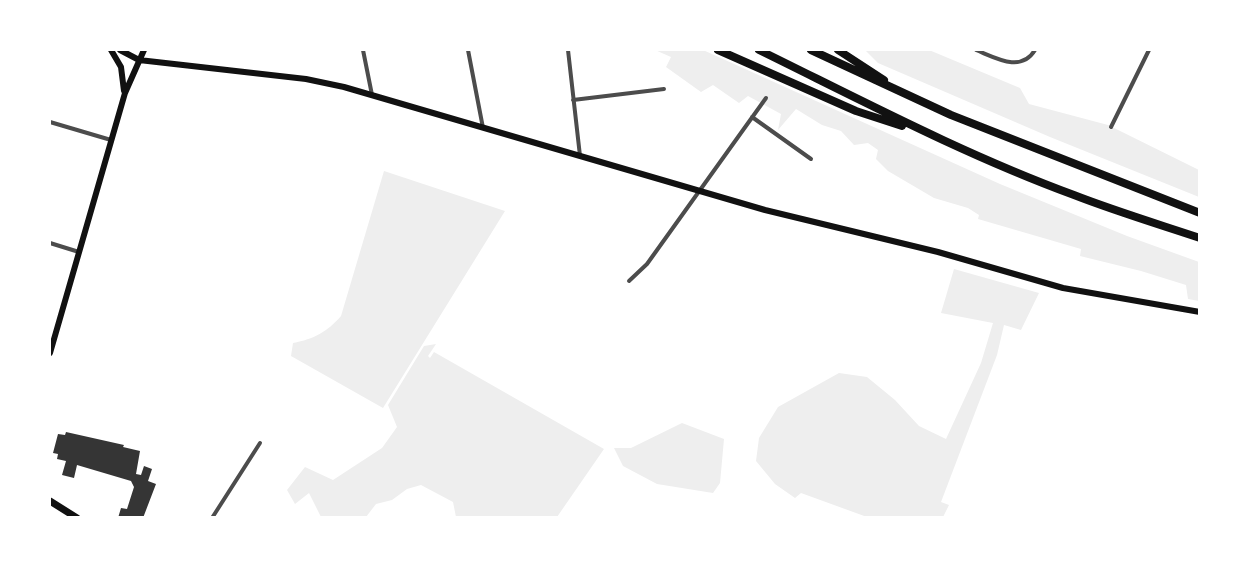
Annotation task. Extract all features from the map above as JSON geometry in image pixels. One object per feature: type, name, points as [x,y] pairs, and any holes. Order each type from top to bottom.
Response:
[{"type":"highway","points":[[718,50],[856,111],[933,135]]},
{"type":"highway","points":[[759,50],[933,135],[1073,195],[1200,238]]},
{"type":"highway","points":[[811,50],[911,97],[1056,158],[1200,213]]},
{"type":"highway","points":[[838,50],[911,97]]},
{"type":"main road","points":[[111,50],[121,67],[125,93]]},
{"type":"main road","points":[[120,50],[139,60],[319,81],[699,192],[938,252],[1063,288],[1200,312]]},
{"type":"main road","points":[[50,353],[125,93],[144,50]]},
{"type":"main road","points":[[50,501],[77,518]]},
{"type":"street","points":[[363,50],[372,95]]},
{"type":"street","points":[[468,50],[483,128]]},
{"type":"street","points":[[567,50],[580,157]]},
{"type":"street","points":[[976,50],[1005,61],[1023,62],[1035,50]]},
{"type":"street","points":[[1111,127],[1149,50]]},
{"type":"street","points":[[573,100],[664,89]]},
{"type":"street","points":[[629,281],[647,264],[766,98]]},
{"type":"street","points":[[752,117],[811,159]]},
{"type":"street","points":[[50,122],[111,140]]},
{"type":"street","points":[[50,243],[79,252]]},
{"type":"street","points":[[212,518],[260,443]]},
{"type":"shaded area","points":[[655,50],[703,50],[1000,184],[1127,236],[1199,262],[1199,301],[1188,299],[1186,285],[1080,256],[1081,249],[978,219],[979,215],[968,208],[934,198],[888,171],[876,159],[878,150],[868,143],[854,145],[841,131],[822,125],[796,109],[778,130],[781,114],[748,96],[739,103],[713,85],[701,92],[666,67],[671,57]]},
{"type":"shaded area","points":[[865,50],[929,50],[1020,88],[1029,104],[1108,125],[1199,170],[1199,197],[1050,137],[878,63]]},
{"type":"shaded area","points":[[384,171],[505,211],[383,408],[291,356],[293,343],[320,334],[341,316]]},
{"type":"shaded area","points":[[954,269],[1039,293],[1021,330],[1004,325],[997,355],[941,502],[949,505],[943,517],[867,517],[801,493],[795,498],[775,484],[756,461],[759,438],[778,407],[839,373],[867,377],[895,400],[919,426],[946,439],[981,363],[993,323],[941,313]]},
{"type":"shaded area","points":[[436,344],[428,356],[430,358],[434,352],[604,449],[557,517],[456,517],[453,502],[421,485],[407,489],[392,500],[376,504],[366,517],[321,517],[309,493],[295,504],[287,490],[305,467],[333,480],[382,448],[397,427],[388,405],[424,346]]},
{"type":"shaded area","points":[[682,423],[724,439],[720,483],[713,493],[657,484],[623,466],[614,448],[631,448]]},
{"type":"building","points":[[66,432],[124,445],[123,447],[140,451],[136,474],[141,475],[144,466],[152,469],[148,481],[156,484],[143,518],[118,518],[121,508],[127,509],[134,487],[131,481],[77,465],[74,478],[62,475],[66,461],[57,459],[58,454],[53,453],[58,434],[65,435]]}]
